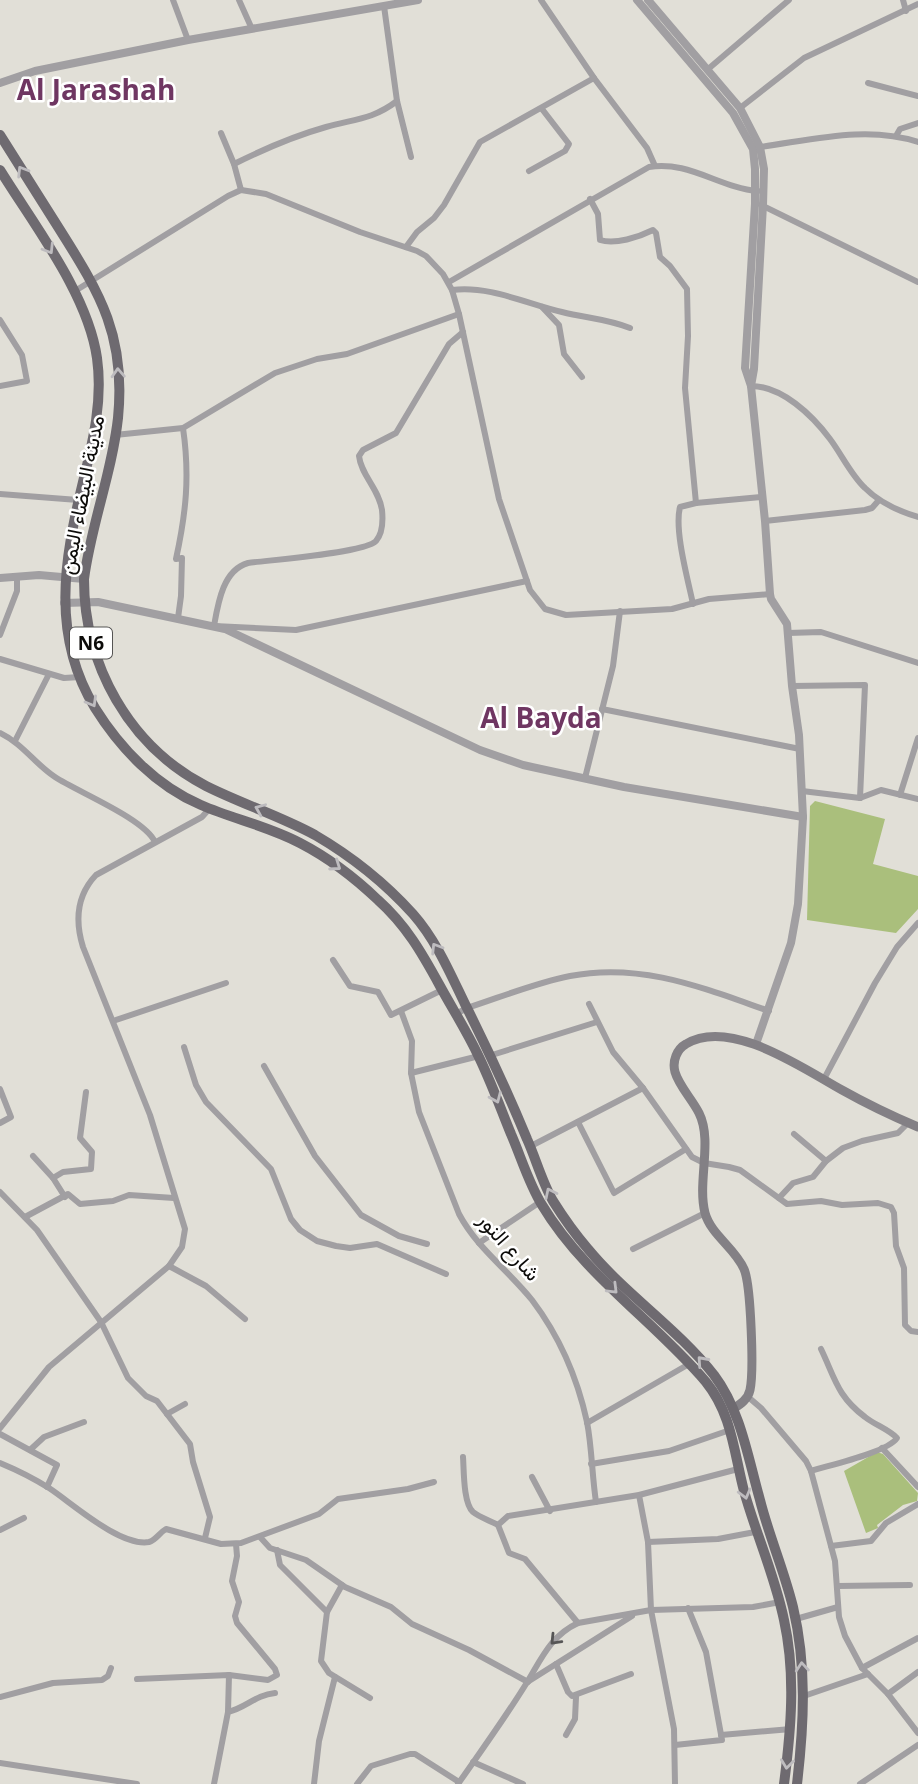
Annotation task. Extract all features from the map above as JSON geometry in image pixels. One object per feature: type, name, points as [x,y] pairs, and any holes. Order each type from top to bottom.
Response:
[{"type":"main road","name":"مدينة البيضاء اليمن","points":[[0,135],[92,281],[108,319],[117,352],[119,400],[115,435],[84,579],[84,602],[95,656],[113,696],[147,741],[187,775],[314,835],[344,853],[371,874],[423,927],[442,957],[492,1055],[551,1198],[588,1250],[697,1356],[722,1386],[733,1409],[796,1619],[804,1696],[797,1784]]},
{"type":"main road","name":"مدينة البيضاء اليمن","points":[[0,170],[75,290],[94,343],[99,383],[97,421],[65,576],[64,603],[68,639],[80,677],[96,709],[130,754],[167,785],[188,799],[299,842],[351,876],[407,929],[423,952],[479,1056],[540,1202],[570,1245],[689,1364],[720,1401],[730,1430],[755,1532],[780,1602],[789,1652],[791,1729],[784,1784]]},
{"type":"main road","points":[[210,808],[217,791]]},
{"type":"main road","points":[[733,1409],[747,1396],[751,1384],[752,1352],[747,1279],[738,1257],[712,1227],[705,1213],[701,1119],[675,1072],[675,1058],[682,1047],[696,1040],[722,1038],[757,1044],[913,1125]]},
{"type":"street","points":[[173,0],[188,40]]},
{"type":"street","points":[[239,0],[252,29]]},
{"type":"street","points":[[0,83],[35,71],[188,40],[418,0]]},
{"type":"street","points":[[541,0],[594,78],[647,148],[655,166]]},
{"type":"street","points":[[637,0],[733,113],[752,149],[760,191]]},
{"type":"street","points":[[648,0],[740,108],[760,147],[760,191],[745,368],[751,386],[770,594],[785,618],[788,633],[800,749],[803,817],[798,904],[791,943],[757,1044]]},
{"type":"street","points":[[707,70],[789,0]]},
{"type":"street","points":[[903,0],[906,10]]},
{"type":"street","points":[[740,108],[804,58],[918,4]]},
{"type":"street","points":[[384,6],[397,101],[411,157]]},
{"type":"street","points":[[406,247],[444,205],[480,142],[594,78]]},
{"type":"street","points":[[868,83],[918,96]]},
{"type":"street","points":[[234,164],[276,144],[327,127],[374,116],[397,101]]},
{"type":"street","points":[[529,171],[565,151],[569,144],[542,109]]},
{"type":"street","points":[[896,136],[900,129],[918,123]]},
{"type":"street","points":[[220,133],[234,164],[241,190]]},
{"type":"street","points":[[760,147],[854,135],[896,136],[918,142]]},
{"type":"street","points":[[449,282],[590,199],[642,170],[655,166],[677,166],[760,191]]},
{"type":"street","points":[[75,290],[241,190],[267,194],[360,232],[406,247],[426,256],[449,282],[459,314],[499,499],[527,581],[534,597],[545,609],[566,615],[672,609],[716,597],[770,594]]},
{"type":"street","points":[[590,199],[598,214],[600,240],[605,242],[630,239],[653,230],[656,233],[660,257],[687,289],[685,388],[696,503]]},
{"type":"street","points":[[759,205],[918,282]]},
{"type":"street","points":[[452,290],[480,290],[582,316],[609,319],[631,328]]},
{"type":"street","points":[[540,306],[559,325],[564,354],[582,377]]},
{"type":"street","points":[[115,435],[183,428],[275,373],[317,359],[346,354],[459,314]]},
{"type":"street","points":[[0,320],[22,355],[27,381],[0,386]]},
{"type":"street","points":[[214,626],[224,588],[237,567],[248,563],[371,545],[377,540],[382,527],[382,508],[359,456],[363,450],[396,433],[449,344],[463,332]]},
{"type":"street","points":[[751,386],[772,389],[800,408],[830,439],[863,486],[890,507],[918,517]]},
{"type":"street","points":[[178,618],[181,558],[176,559],[188,486],[183,428]]},
{"type":"street","points":[[0,494],[79,500]]},
{"type":"street","points":[[693,604],[683,554],[679,511],[683,505],[761,497]]},
{"type":"street","points":[[765,521],[865,510],[872,508],[879,500]]},
{"type":"street","points":[[0,578],[65,576],[84,579]]},
{"type":"street","points":[[0,635],[17,591],[17,577]]},
{"type":"street","points":[[64,603],[98,602],[214,626],[296,630],[527,581]]},
{"type":"street","points":[[585,778],[613,666],[620,611]]},
{"type":"street","points":[[214,626],[492,755],[523,765],[585,778],[803,817]]},
{"type":"street","points":[[788,633],[821,632],[918,663]]},
{"type":"street","points":[[0,659],[69,679],[80,677]]},
{"type":"street","points":[[15,741],[49,674]]},
{"type":"street","points":[[792,686],[865,685],[860,798]]},
{"type":"street","points":[[602,709],[800,749]]},
{"type":"street","points":[[0,733],[15,741],[56,778],[143,827],[155,842]]},
{"type":"street","points":[[900,795],[918,738]]},
{"type":"street","points":[[802,791],[860,798],[881,790],[918,799]]},
{"type":"street","points":[[0,1428],[49,1367],[169,1265],[182,1247],[185,1235],[153,1122],[81,940],[78,923],[85,888],[96,875],[202,817],[210,808]]},
{"type":"street","points":[[824,1079],[875,983],[905,936],[918,923]]},
{"type":"street","points":[[332,960],[351,986],[376,990],[391,1015],[442,990]]},
{"type":"street","points":[[456,1014],[467,1008],[562,978],[597,972],[624,972],[677,979],[769,1011]]},
{"type":"street","points":[[113,1021],[226,983]]},
{"type":"street","points":[[589,1004],[613,1052],[643,1088],[692,1157],[704,1163],[734,1168],[783,1202],[793,1205],[821,1201],[842,1205],[864,1202],[891,1206],[894,1213],[896,1246],[904,1268],[905,1325],[911,1331],[918,1332]]},
{"type":"street","name":"شارع النور","points":[[401,1011],[412,1041],[411,1073],[419,1112],[459,1214],[479,1243],[530,1298],[551,1326],[569,1360],[587,1423],[596,1502]]},
{"type":"street","points":[[492,1055],[597,1022]]},
{"type":"street","points":[[184,1047],[196,1085],[206,1102],[271,1170],[291,1219],[300,1230],[317,1241],[336,1246],[350,1248],[377,1244],[446,1274]]},
{"type":"street","points":[[411,1073],[479,1056]]},
{"type":"street","points":[[264,1066],[315,1156],[361,1215],[399,1236],[427,1244]]},
{"type":"street","points":[[531,1146],[643,1088]]},
{"type":"street","points":[[0,1089],[11,1117],[0,1123]]},
{"type":"street","points":[[53,1178],[63,1172],[90,1169],[92,1152],[80,1138],[86,1091]]},
{"type":"street","points":[[578,1122],[614,1193],[686,1149]]},
{"type":"street","points":[[779,1198],[793,1183],[813,1177],[826,1161],[848,1145],[898,1133],[913,1125]]},
{"type":"street","points":[[794,1134],[826,1161]]},
{"type":"street","points":[[33,1156],[65,1196]]},
{"type":"street","points":[[0,1192],[25,1217],[101,1322],[128,1378],[146,1396],[157,1401],[190,1444],[210,1517],[205,1538]]},
{"type":"street","points":[[25,1217],[68,1195],[80,1204],[113,1201],[129,1195],[174,1198]]},
{"type":"street","points":[[479,1243],[540,1202]]},
{"type":"street","points":[[633,1249],[705,1213]]},
{"type":"street","points":[[169,1265],[206,1286],[245,1319]]},
{"type":"street","points":[[811,1471],[881,1448],[893,1443],[897,1438],[849,1405],[834,1382],[821,1349]]},
{"type":"street","points":[[587,1423],[689,1364]]},
{"type":"street","points":[[747,1396],[761,1408],[796,1449],[811,1471],[831,1546],[838,1586],[838,1607],[845,1636],[865,1671],[918,1733]]},
{"type":"street","points":[[167,1414],[185,1404]]},
{"type":"street","points":[[30,1450],[44,1437],[83,1422]]},
{"type":"street","points":[[591,1464],[669,1451],[730,1430]]},
{"type":"street","points":[[0,1434],[57,1465],[47,1488]]},
{"type":"street","points":[[881,1448],[918,1487]]},
{"type":"street","points":[[463,1457],[464,1483],[473,1513],[498,1525],[509,1553],[525,1559],[578,1623]]},
{"type":"street","points":[[0,1463],[47,1488],[122,1536],[144,1542],[152,1541],[166,1529],[225,1544],[236,1544],[319,1514],[338,1499],[408,1489],[434,1482]]},
{"type":"street","points":[[498,1525],[508,1516],[639,1495],[738,1469]]},
{"type":"street","points":[[532,1477],[550,1511]]},
{"type":"street","points":[[639,1495],[648,1542],[651,1610],[667,1686],[675,1745],[675,1784]]},
{"type":"street","points":[[831,1546],[871,1541],[886,1522],[918,1504]]},
{"type":"street","points":[[0,1531],[24,1518]]},
{"type":"street","points":[[648,1542],[718,1539],[755,1532]]},
{"type":"street","points":[[260,1537],[265,1545],[306,1560],[342,1585],[391,1607],[412,1624],[469,1650],[528,1682]]},
{"type":"street","points":[[137,1679],[229,1675],[268,1680],[277,1675],[237,1623],[235,1616],[239,1602],[232,1581],[237,1556],[236,1544]]},
{"type":"street","points":[[277,1550],[280,1565],[327,1612]]},
{"type":"street","points":[[342,1585],[327,1612],[321,1661],[326,1670],[335,1677],[369,1698]]},
{"type":"street","points":[[838,1586],[910,1585]]},
{"type":"street","points":[[356,1784],[371,1766],[410,1754],[415,1754],[458,1783],[528,1682],[545,1650],[562,1632],[578,1623],[651,1610],[753,1607],[780,1602]]},
{"type":"street","points":[[796,1619],[838,1607]]},
{"type":"street","points":[[675,1745],[722,1740],[706,1652],[688,1608]]},
{"type":"street","points":[[528,1682],[619,1623],[641,1612]]},
{"type":"street","points":[[804,1696],[865,1671],[918,1638]]},
{"type":"street","points":[[556,1664],[568,1692],[576,1697]]},
{"type":"street","points":[[0,1697],[53,1683],[102,1680],[108,1676],[111,1668]]},
{"type":"street","points":[[888,1695],[918,1672]]},
{"type":"street","points":[[576,1697],[631,1674]]},
{"type":"street","points":[[214,1784],[228,1712],[229,1675]]},
{"type":"street","points":[[314,1784],[319,1741],[335,1677]]},
{"type":"street","points":[[228,1712],[241,1709],[263,1694],[275,1693]]},
{"type":"street","points":[[566,1735],[575,1719],[576,1697]]},
{"type":"street","points":[[721,1735],[791,1729]]},
{"type":"street","points":[[860,1784],[918,1745]]},
{"type":"street","points":[[473,1762],[523,1784]]},
{"type":"street","points":[[0,1763],[112,1783],[137,1784]]},
{"type":"green space","points":[[815,801],[885,819],[873,864],[918,876],[918,909],[896,933],[807,920],[810,806]]},
{"type":"green space","points":[[877,1452],[883,1454],[918,1493],[917,1501],[903,1505],[877,1525],[878,1528],[866,1533],[844,1471]]},
{"type":"district","name":"Al Jarashah","points":[[96,90]]},
{"type":"district","name":"Al Bayda","points":[[541,718]]}]
